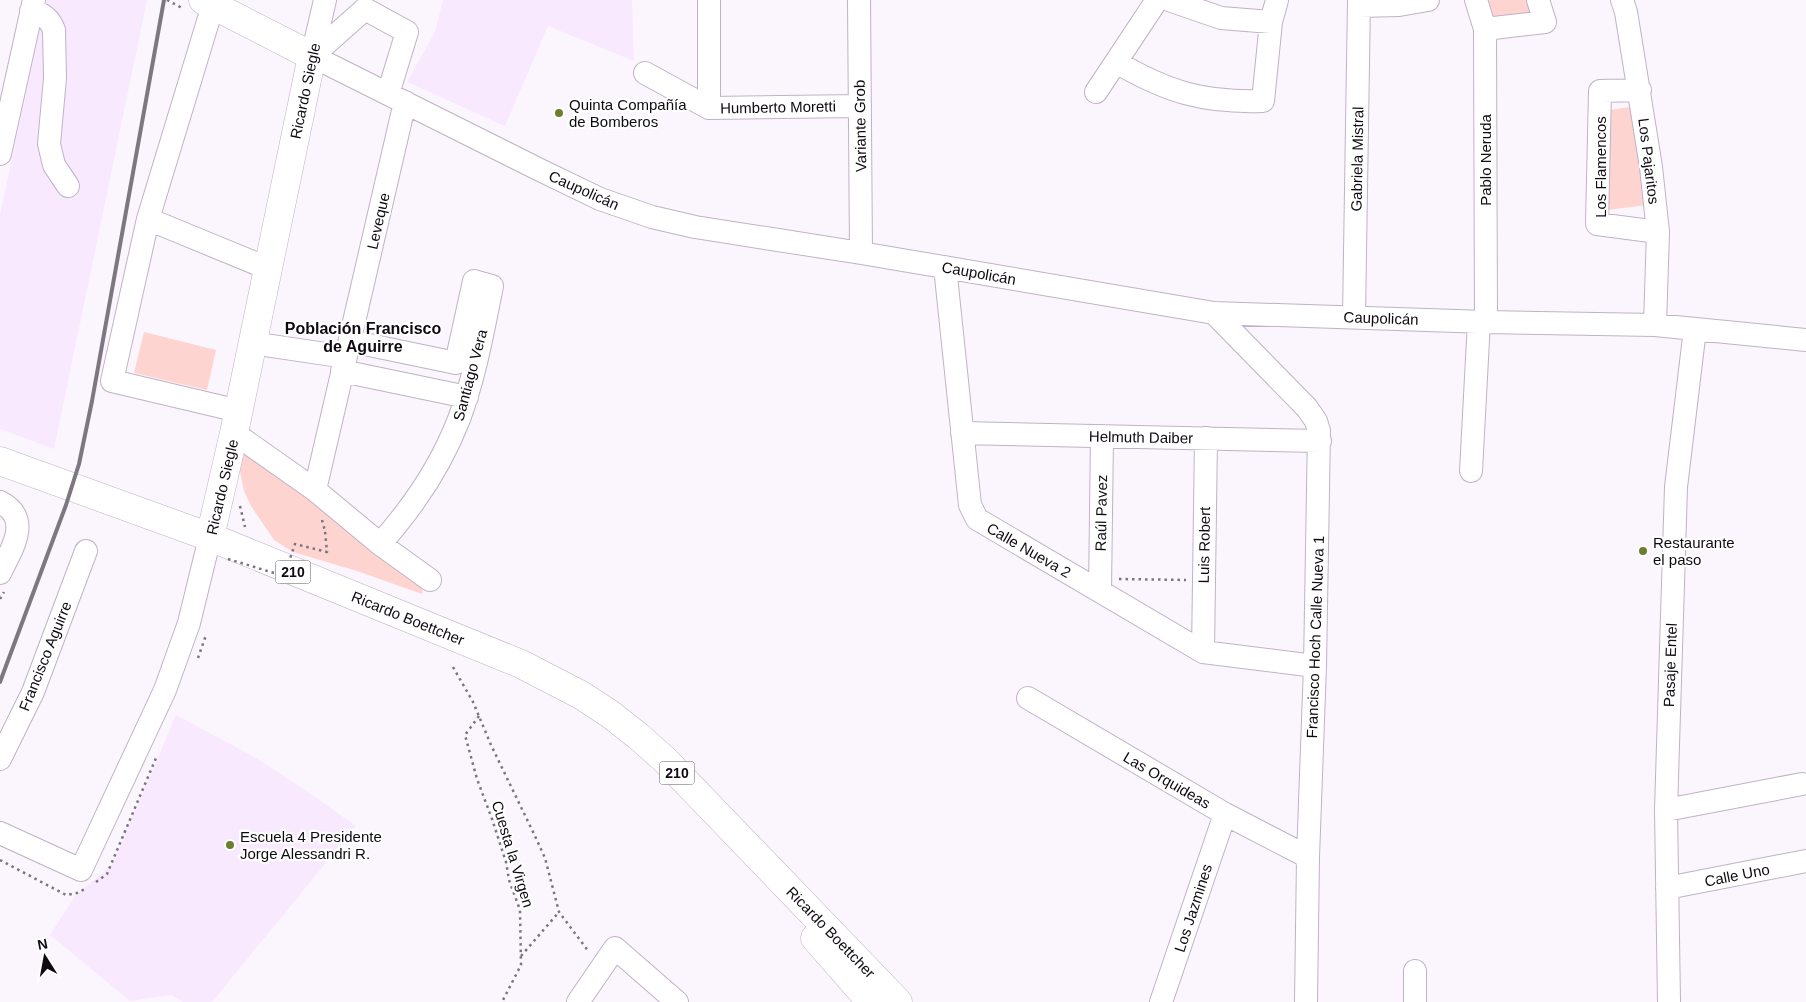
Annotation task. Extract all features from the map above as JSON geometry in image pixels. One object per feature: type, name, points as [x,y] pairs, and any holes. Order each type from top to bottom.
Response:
[{"type":"main road","name":"Caupolicán","points":[[208,3],[312,56]]},
{"type":"main road","name":"Ricardo Siegle","points":[[210,537],[236,422],[312,56]]},
{"type":"main road","name":"Ricardo Boettcher","points":[[0,460],[210,537],[521,664],[581,695],[631,730],[664,759],[898,1002]]},
{"type":"main road","name":"Ricardo Boettcher","points":[[764,863],[812,934],[871,1002]]},
{"type":"street","name":"Ricardo Siegle","points":[[312,56],[325,0]]},
{"type":"street","points":[[709,0],[709,108]]},
{"type":"street","name":"Variante Grob","points":[[859,0],[861,253]]},
{"type":"street","points":[[1096,92],[1157,0]]},
{"type":"street","points":[[1168,0],[1221,18],[1271,22]]},
{"type":"street","points":[[1116,62],[1141,77],[1183,93],[1223,101],[1263,101],[1271,22],[1277,0]]},
{"type":"street","points":[[1359,3],[1399,5],[1428,0]]},
{"type":"street","name":"Pablo Neruda","points":[[1471,471],[1483,322],[1485,29],[1476,0]]},
{"type":"street","points":[[1485,29],[1545,22],[1538,0]]},
{"type":"street","name":"Los Pajaritos","points":[[1622,0],[1626,12],[1640,90],[1658,232],[1655,325]]},
{"type":"street","points":[[208,3],[148,219],[112,381],[236,422],[380,544],[430,580]]},
{"type":"street","name":"Gabriela Mistral","points":[[1354,317],[1359,3]]},
{"type":"street","points":[[0,154],[32,6],[52,23],[54,30],[55,78],[49,144],[54,165],[68,186]]},
{"type":"street","name":"Leveque","points":[[312,56],[365,9],[407,32],[397,98],[346,356],[315,490]]},
{"type":"street","name":"Caupolicán","points":[[312,56],[540,170],[626,209],[695,227],[946,267],[1214,313],[1483,322],[1655,325],[1806,340]]},
{"type":"street","name":"Humberto Moretti","points":[[645,74],[709,108],[860,106]]},
{"type":"street","name":"Los Flamencos","points":[[1640,90],[1600,91],[1598,224],[1658,232]]},
{"type":"street","points":[[148,219],[267,268]]},
{"type":"street","name":"Calle Nueva 2","points":[[946,267],[970,505],[977,518],[1100,585],[1203,652],[1315,666]]},
{"type":"street","name":"Santiago Vera","points":[[380,544],[398,524],[428,482],[451,439],[467,397],[492,286],[474,281],[456,363],[389,349]]},
{"type":"street","name":"Francisco Hoch Calle Nueva 1","points":[[1214,313],[1306,408],[1316,421],[1320,441],[1308,857],[1306,1002]]},
{"type":"street","name":"Pasaje Entel","points":[[1669,1002],[1666,810],[1676,487],[1695,329]]},
{"type":"street","points":[[252,343],[346,356],[389,349],[384,380]]},
{"type":"street","points":[[346,356],[384,380],[467,397]]},
{"type":"street","name":"Helmuth Daiber","points":[[962,433],[1320,441]]},
{"type":"street","name":"Raúl Pavez","points":[[1100,585],[1102,436]]},
{"type":"street","name":"Luis Robert","points":[[1203,652],[1206,438]]},
{"type":"street","points":[[0,502],[12,512],[18,526],[15,541],[0,573]]},
{"type":"street","name":"Ricardo Siegle","points":[[0,833],[82,870],[165,690],[189,622],[210,537]]},
{"type":"street","name":"Francisco Aguirre","points":[[0,759],[32,692],[86,551]]},
{"type":"street","name":"Las Orquideas","points":[[1028,698],[1225,814],[1308,857]]},
{"type":"street","points":[[1666,810],[1802,784]]},
{"type":"street","name":"Los Jazmines","points":[[1160,1002],[1225,814]]},
{"type":"street","name":"Calle Uno","points":[[1667,888],[1806,861]]},
{"type":"street","points":[[578,1002],[615,948],[676,1002]]},
{"type":"street","points":[[1415,971],[1415,1002]]},
{"type":"path","points":[[239,501],[244,526],[249,531]]},
{"type":"path","points":[[228,559],[284,576],[295,544],[327,552],[325,531]]},
{"type":"path","points":[[287,559],[296,563]]},
{"type":"path","points":[[1100,585],[1204,581]]},
{"type":"path","name":"Cuesta la Virgen","points":[[453,667],[473,702],[545,858],[560,912],[579,940],[602,968]]},
{"type":"path","name":"Cuesta la Virgen","points":[[479,716],[465,735],[477,780],[492,819],[506,862],[509,880],[520,910],[521,965],[502,1002]]},
{"type":"path","points":[[521,956],[560,912]]},
{"type":"shaded area","points":[[46,0],[147,0],[54,449],[0,429],[0,215]]},
{"type":"shaded area","points":[[443,0],[632,0],[634,61],[548,26],[505,126],[407,82],[435,32]]},
{"type":"shaded area","points":[[1481,0],[1535,0],[1541,19],[1488,24]]},
{"type":"shaded area","points":[[1630,107],[1647,205],[1607,210],[1610,110]]},
{"type":"shaded area","points":[[144,332],[216,350],[207,390],[134,373]]},
{"type":"shaded area","points":[[238,443],[423,583],[422,594],[357,571],[293,552],[274,540],[251,506],[244,491],[240,472],[234,460]]},
{"type":"shaded area","name":"Escuela 4 Presidente Jorge Alessandri R.","points":[[176,715],[256,758],[356,826],[212,1002],[183,1002],[171,995],[130,1001],[50,935],[76,895],[112,865]]},
{"type":"railway","points":[[0,682],[66,505],[79,464],[164,0]]},
{"type":"place","name":"Quinta Compañía de Bomberos","points":[[559,113]]},
{"type":"place","name":"Restaurante el paso","points":[[1643,551]]},
{"type":"place","name":"Escuela 4 Presidente Jorge Alessandri R.","points":[[230,845]]},
{"type":"district","name":"Población Francisco de Aguirre","points":[[363,337]]}]
